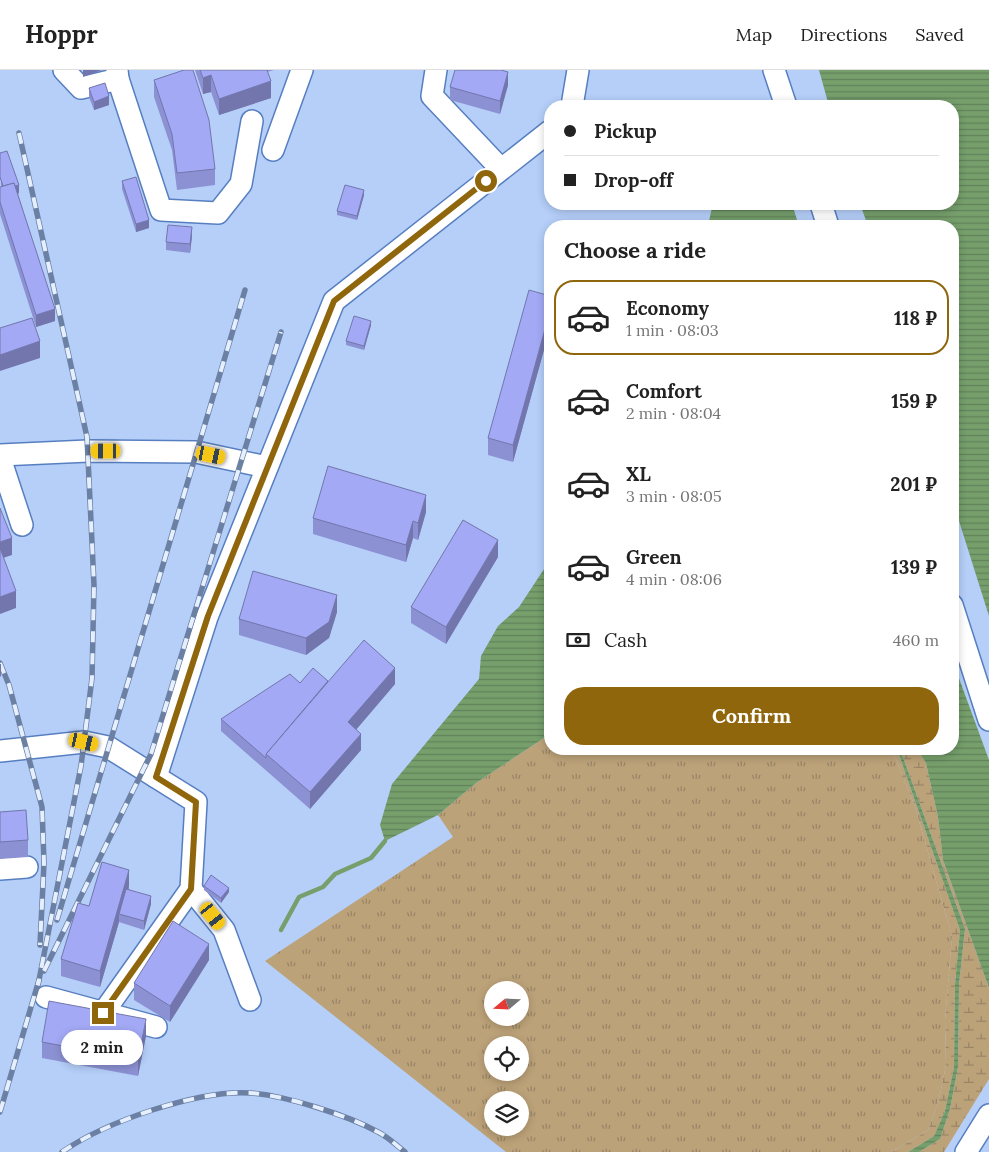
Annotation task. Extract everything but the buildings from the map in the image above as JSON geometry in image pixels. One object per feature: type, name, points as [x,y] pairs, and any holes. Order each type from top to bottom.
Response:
[{"type":"lane","points":[[64,70],[81,88],[117,75],[161,210],[218,213],[241,184],[252,121]]},
{"type":"lane","points":[[273,150],[302,70]]},
{"type":"lane","points":[[436,70],[432,96],[501,169]]},
{"type":"lane","points":[[573,100],[578,70]]},
{"type":"lane","points":[[774,70],[784,100]]},
{"type":"lane","points":[[156,777],[208,616],[334,301],[544,136]]},
{"type":"lane","points":[[22,525],[0,456],[88,451],[196,452],[267,467]]},
{"type":"lane","points":[[959,627],[989,720]]},
{"type":"lane","points":[[0,751],[84,742],[108,748],[196,802],[191,889],[103,1013]]},
{"type":"lane","points":[[0,869],[27,867]]},
{"type":"lane","points":[[191,889],[224,930],[250,1000]]},
{"type":"lane","points":[[46,997],[156,1027]]},
{"type":"lane","points":[[966,1152],[989,1115]]},
{"type":"green space","points":[[544,738],[544,755],[894,755],[915,807],[952,936],[945,1020],[946,1065],[938,1104],[928,1130],[892,1152],[506,1152],[486,1136],[529,1136],[529,1091],[484,1091],[484,1135],[265,961],[453,837],[438,815],[476,783]]},
{"type":"green space","points":[[894,755],[899,755],[960,930],[955,984],[954,1067],[945,1111],[934,1136],[908,1152],[892,1152],[928,1130],[938,1104],[946,1065],[945,1020],[952,936],[915,807]]},
{"type":"green space","points":[[902,755],[921,755],[926,763],[938,817],[943,860],[989,988],[989,1079],[944,1152],[919,1152],[940,1139],[950,1109],[958,1067],[959,984],[965,929]]},
{"type":"shaded area","points":[[819,70],[989,70],[989,616],[959,521],[959,220],[866,220],[862,210],[959,210],[959,100],[827,100]]},
{"type":"shaded area","points":[[711,210],[794,210],[797,220],[709,220]]},
{"type":"shaded area","points":[[544,569],[544,738],[476,783],[438,815],[385,841],[380,825],[392,784],[479,679],[481,656],[498,626],[519,607]]},
{"type":"shaded area","points":[[959,678],[989,760],[989,988],[943,860],[938,817],[926,763],[921,755],[959,755]]},
{"type":"shaded area","points":[[899,755],[902,755],[965,929],[959,984],[958,1067],[950,1109],[940,1139],[919,1152],[908,1152],[934,1136],[945,1111],[954,1067],[955,984],[960,930]]},
{"type":"waterway","points":[[281,930],[299,897],[323,887],[335,874],[371,858],[385,841]]},
{"type":"railway","points":[[19,133],[87,437],[94,585],[92,678],[81,766],[38,985]]},
{"type":"railway","points":[[57,920],[245,290]]},
{"type":"railway","points":[[44,971],[151,754],[281,332]]},
{"type":"railway","points":[[0,663],[9,685],[42,807],[44,863],[40,945]]},
{"type":"railway","points":[[0,1112],[39,980]]},
{"type":"railway","points":[[62,1152],[80,1141],[127,1119],[180,1102],[230,1093],[266,1095],[316,1107],[350,1119],[382,1134],[405,1152]]},
{"type":"route","points":[[103,1013],[191,889],[196,802],[156,777],[208,616],[334,301],[486,181]]}]
